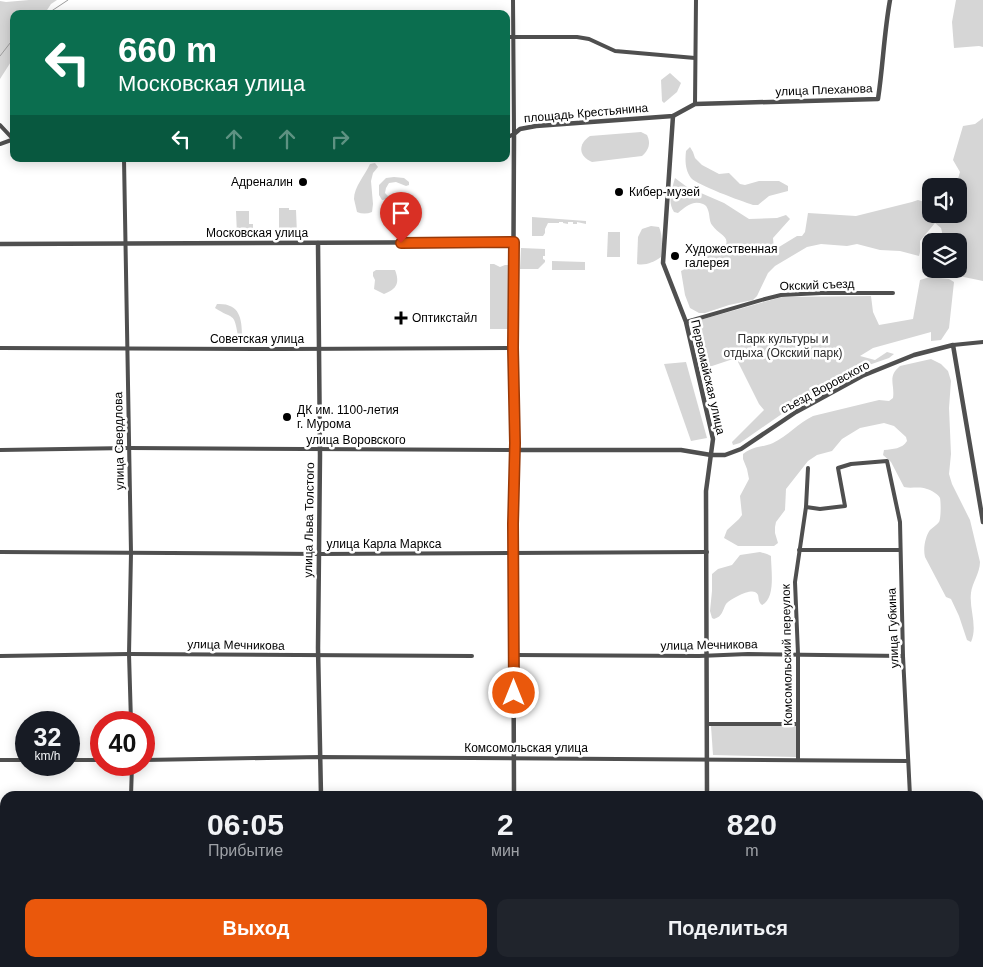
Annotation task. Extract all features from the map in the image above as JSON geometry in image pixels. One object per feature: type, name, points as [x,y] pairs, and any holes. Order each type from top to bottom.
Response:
[{"type":"street","points":[[513,0],[514,791]]},
{"type":"street","points":[[695,104],[696,0]]},
{"type":"street","name":"улица Плеханова","points":[[673,116],[695,104],[878,99],[884,57],[885,27],[890,0]]},
{"type":"street","points":[[510,36],[577,37],[589,39],[615,51],[695,58]]},
{"type":"street","name":"площадь Крестьянина","points":[[514,134],[520,129],[536,126],[673,116]]},
{"type":"street","name":"Первомайская улица","points":[[673,116],[663,263],[686,322],[713,439],[706,491],[707,791]]},
{"type":"street","points":[[0,125],[10,136]]},
{"type":"street","points":[[510,136],[514,134]]},
{"type":"street","name":"улица Свердлова","points":[[124,162],[131,553],[129,654],[131,711]]},
{"type":"street","name":"Московская улица","points":[[0,244],[514,242]]},
{"type":"street","name":"улица Льва Толстого","points":[[318,243],[320,450],[318,656],[321,791]]},
{"type":"street","name":"Окский съезд","points":[[686,322],[765,298],[782,295],[893,293]]},
{"type":"street","points":[[983,342],[953,345],[983,522]]},
{"type":"street","name":"съезд Воровского","points":[[711,455],[725,455],[742,449],[796,412],[862,376],[914,355],[953,345]]},
{"type":"street","name":"Советская улица","points":[[0,348],[513,348]]},
{"type":"street","name":"улица Воровского","points":[[0,450],[128,448],[681,450],[711,455]]},
{"type":"street","name":"улица Губкина","points":[[806,507],[820,509],[846,506],[838,468],[851,464],[887,461],[900,522],[903,656],[910,791]]},
{"type":"street","name":"Комсомольский переулок","points":[[798,760],[798,654],[795,582],[806,507],[808,468]]},
{"type":"street","points":[[799,550],[900,550]]},
{"type":"street","name":"улица Карла Маркса","points":[[0,552],[318,554],[706,552]]},
{"type":"street","name":"улица Мечникова","points":[[0,656],[129,654],[472,656]]},
{"type":"street","name":"улица Мечникова","points":[[514,655],[798,654],[903,656]]},
{"type":"street","points":[[707,724],[798,724]]},
{"type":"street","name":"Комсомольская улица","points":[[155,760],[320,757],[908,761]]},
{"type":"street","points":[[0,760],[15,760]]},
{"type":"street","points":[[131,791],[132,776]]},
{"type":"green space","points":[[57,0],[47,10],[10,10],[10,63],[0,79],[0,1]]},
{"type":"green space","points":[[956,0],[983,0],[983,47],[954,48],[952,22]]},
{"type":"green space","points":[[670,73],[681,83],[677,92],[664,103],[662,101],[661,80]]},
{"type":"green space","points":[[983,118],[983,281],[967,278],[967,233],[942,233],[941,228],[935,223],[967,223],[967,178],[958,178],[960,172],[953,160],[963,126],[975,124]]},
{"type":"green space","points":[[641,132],[647,135],[649,144],[648,149],[642,156],[592,162],[584,157],[581,150],[583,143],[590,136]]},
{"type":"green space","points":[[690,147],[695,158],[702,165],[719,174],[729,173],[740,184],[745,185],[759,181],[779,181],[788,186],[788,191],[769,196],[758,205],[753,205],[710,189],[695,181],[689,175],[686,151]]},
{"type":"green space","points":[[375,163],[378,167],[373,173],[371,181],[372,212],[359,213],[357,212],[354,195],[370,164]]},
{"type":"green space","points":[[386,178],[404,178],[409,182],[409,185],[406,186],[396,182],[389,183],[385,193],[390,198],[382,200],[379,195],[379,185]]},
{"type":"green space","points":[[675,178],[687,187],[724,203],[749,219],[777,218],[786,215],[790,219],[773,238],[774,250],[797,236],[802,236],[805,232],[808,213],[856,216],[918,200],[922,201],[922,223],[935,223],[927,233],[922,233],[919,256],[900,251],[880,250],[857,244],[847,246],[821,244],[807,247],[775,266],[768,273],[757,296],[753,300],[705,313],[699,313],[690,308],[685,295],[681,271],[694,267],[701,255],[721,254],[725,248],[726,240],[710,222],[708,209],[704,204],[692,204],[678,213],[674,212],[670,200]]},
{"type":"green space","points":[[279,208],[296,210],[297,234],[279,235]]},
{"type":"green space","points":[[236,211],[249,211],[249,224],[253,224],[253,234],[237,235]]},
{"type":"green space","points":[[532,217],[586,221],[586,224],[577,222],[577,224],[573,224],[573,222],[568,222],[568,224],[563,222],[548,223],[543,236],[532,236]]},
{"type":"green space","points":[[651,226],[659,227],[660,230],[662,242],[661,257],[649,263],[637,264],[638,237],[642,229]]},
{"type":"green space","points":[[608,232],[620,232],[620,257],[607,257]]},
{"type":"green space","points":[[521,248],[545,249],[543,259],[545,262],[538,269],[520,269]]},
{"type":"green space","points":[[552,261],[585,262],[585,270],[552,270]]},
{"type":"green space","points":[[490,264],[500,267],[509,265],[509,329],[490,329]]},
{"type":"green space","points":[[376,270],[395,270],[397,282],[395,288],[384,294],[374,289],[375,280],[373,272]]},
{"type":"green space","name":"Парк культуры и отдыха (Окский парк)","points":[[940,278],[949,279],[954,282],[949,328],[941,340],[931,341],[931,332],[873,348],[860,356],[875,360],[887,352],[894,354],[889,358],[866,366],[802,400],[740,443],[733,445],[732,442],[764,410],[759,404],[736,358],[706,368],[693,322],[782,297],[871,296],[873,312],[879,325],[913,319],[920,280]]},
{"type":"green space","points":[[217,304],[230,306],[238,312],[242,336],[238,336],[234,319],[215,308]]},
{"type":"green space","points":[[931,359],[941,364],[948,371],[951,381],[949,408],[951,454],[949,474],[970,520],[980,562],[971,593],[974,630],[971,642],[967,640],[951,599],[946,597],[925,557],[924,547],[927,536],[940,520],[940,498],[934,492],[927,489],[904,487],[891,462],[883,455],[884,450],[900,447],[907,441],[906,437],[894,426],[884,423],[860,428],[842,439],[832,451],[817,455],[808,461],[786,489],[785,510],[776,522],[775,533],[778,543],[774,546],[738,546],[724,538],[727,530],[742,515],[740,496],[749,479],[743,454],[751,449],[769,445],[813,416],[879,400],[889,401],[893,398],[893,377],[900,366]]},
{"type":"green space","points":[[686,362],[707,438],[691,441],[664,364]]},
{"type":"green space","points":[[760,552],[771,556],[772,583],[766,601],[762,605],[755,592],[744,593],[728,602],[719,616],[714,619],[712,618],[710,611],[712,574],[718,569],[732,565],[740,555]]},
{"type":"green space","points":[[711,726],[797,726],[797,757],[713,755]]},
{"type":"waterway","points":[[53,10],[68,0]]},
{"type":"waterway","points":[[0,56],[10,43]]},
{"type":"place","name":"Адреналин","points":[[303,182]]},
{"type":"place","name":"Кибер-музей","points":[[619,192]]},
{"type":"place","name":"Художественная галерея","points":[[675,256]]},
{"type":"place","name":"Оптикстайл","points":[[401,318]]},
{"type":"place","name":"ДК им. 1100-летия г. Мурома","points":[[287,417]]},
{"type":"route","points":[[401,243],[514,242],[514,693]]}]
